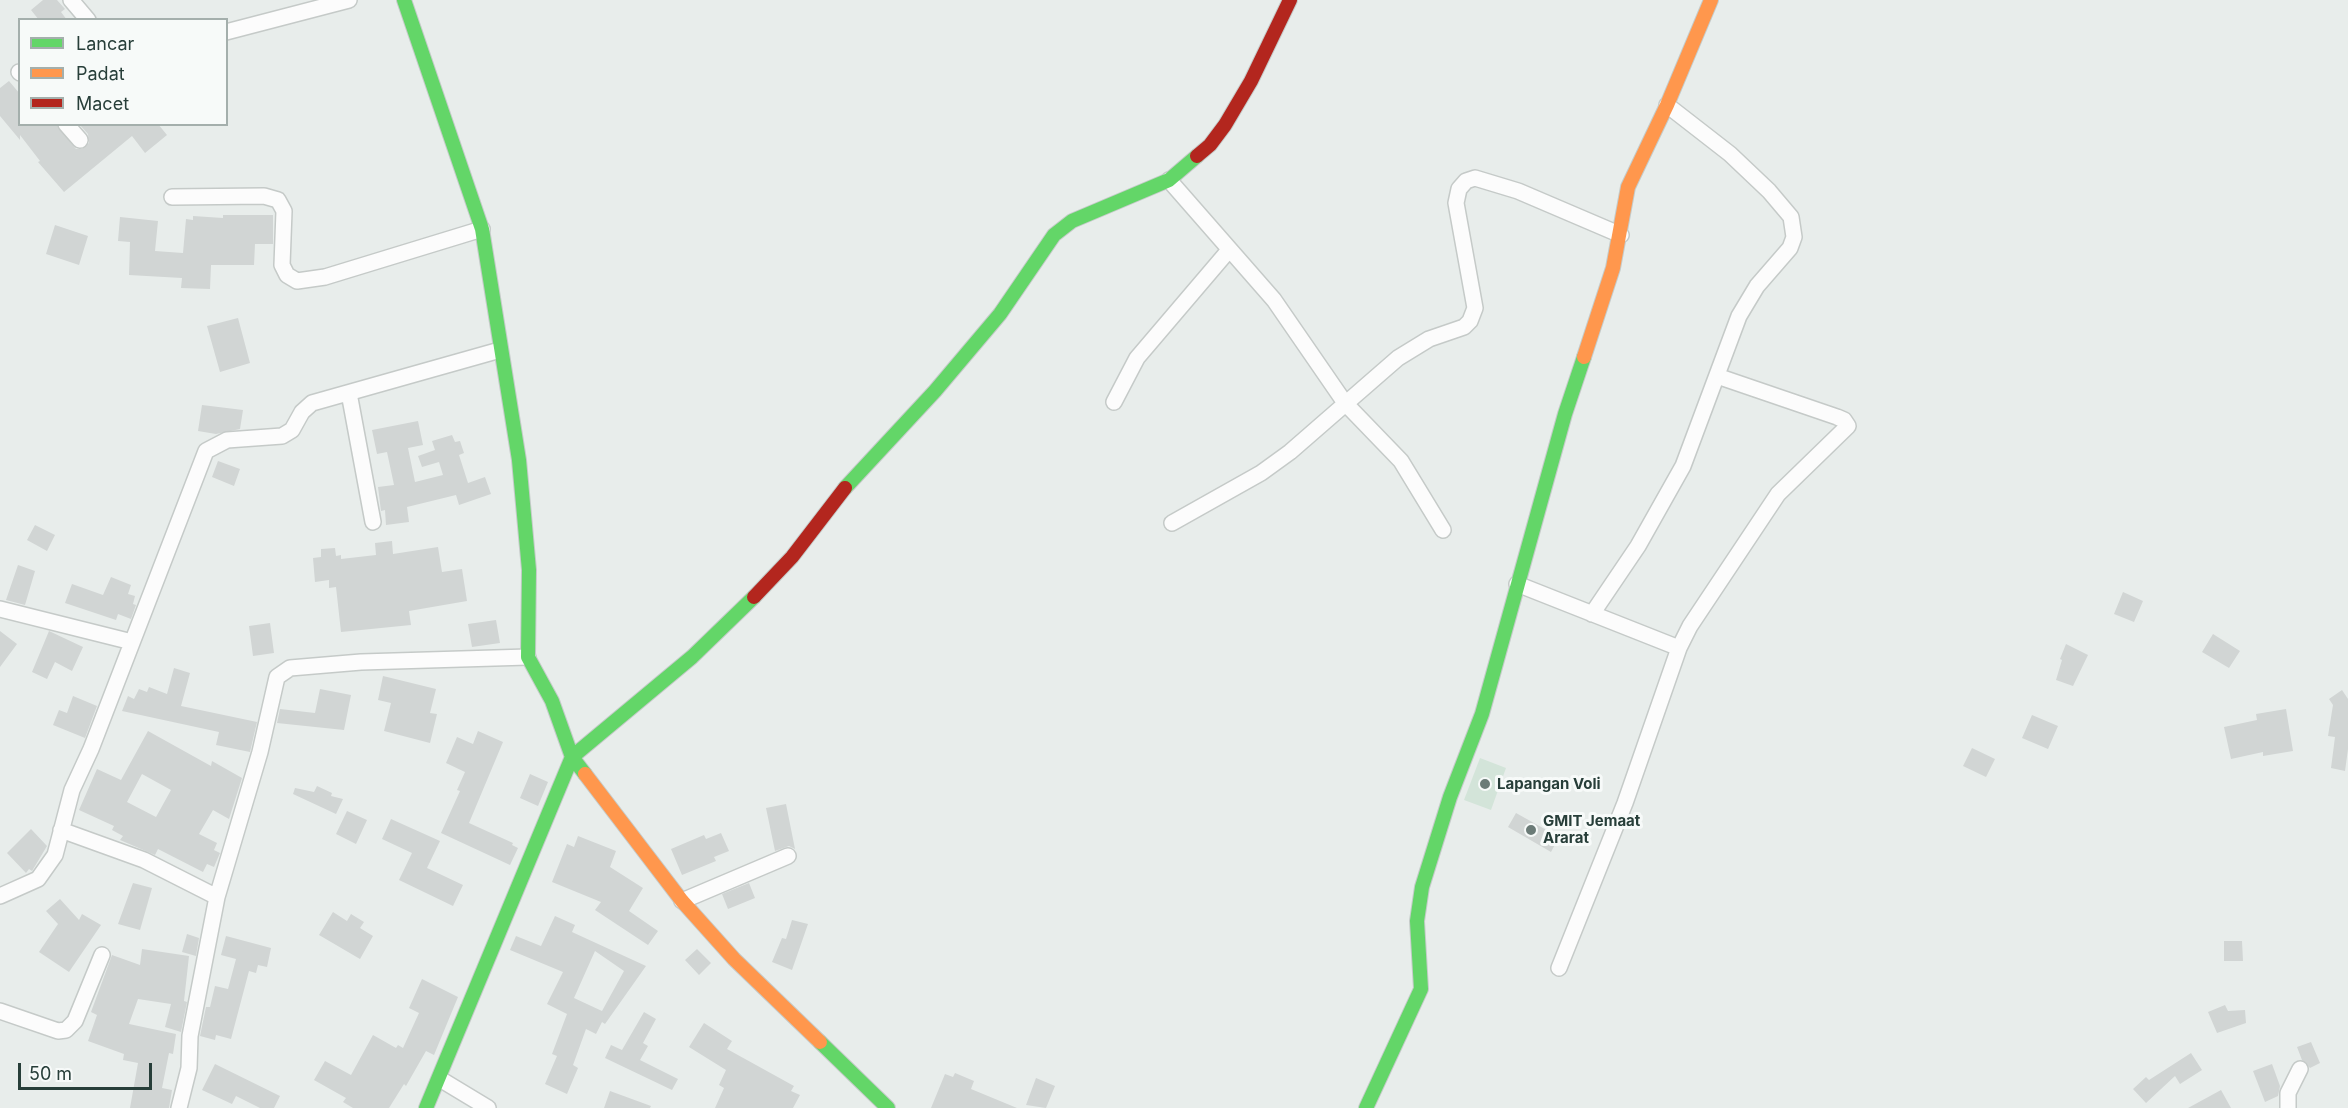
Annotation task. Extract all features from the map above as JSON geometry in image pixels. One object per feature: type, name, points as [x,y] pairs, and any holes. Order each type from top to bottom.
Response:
[{"type":"street","points":[[71,0],[86,18]]},
{"type":"street","points":[[228,31],[349,0]]},
{"type":"street","points":[[404,0],[482,229],[519,460],[529,570],[528,657],[552,701],[572,757],[682,901],[734,959],[888,1108]]},
{"type":"street","points":[[426,1108],[572,757],[606,726],[692,657],[768,584],[792,557],[851,480],[935,391],[1000,314],[1054,235],[1072,221],[1169,180],[1210,145],[1225,126],[1251,81],[1290,0]]},
{"type":"street","points":[[1366,1108],[1413,1011],[1421,989],[1417,921],[1422,887],[1450,797],[1482,714],[1517,584],[1553,466],[1565,414],[1594,332],[1621,235],[1623,202],[1711,0]]},
{"type":"street","points":[[1592,614],[1638,546],[1683,466],[1739,316],[1757,286],[1790,248],[1794,228],[1791,217],[1770,191],[1730,154],[1666,105]]},
{"type":"street","points":[[68,126],[80,140]]},
{"type":"street","points":[[1172,523],[1261,473],[1290,453],[1398,358],[1430,339],[1464,327],[1473,317],[1475,308],[1456,203],[1461,186],[1466,181],[1475,178],[1518,191],[1621,235]]},
{"type":"street","points":[[1169,180],[1274,300],[1345,403],[1401,461],[1443,530]]},
{"type":"street","points":[[172,197],[264,196],[279,200],[285,211],[282,265],[287,275],[297,281],[325,277],[482,229]]},
{"type":"street","points":[[1114,402],[1137,358],[1229,250]]},
{"type":"street","points":[[0,896],[38,879],[55,855],[72,790],[206,451],[212,445],[227,440],[282,436],[292,430],[308,405],[500,350]]},
{"type":"street","points":[[1559,968],[1625,803],[1679,648],[1696,617],[1778,494],[1798,473],[1844,433],[1848,426],[1844,420],[1837,417],[1717,376]]},
{"type":"street","points":[[350,393],[373,522]]},
{"type":"street","points":[[1517,584],[1679,648]]},
{"type":"street","points":[[0,609],[132,642]]},
{"type":"street","points":[[178,1108],[189,1068],[190,1036],[217,897],[260,752],[273,687],[281,674],[290,669],[361,662],[528,657]]},
{"type":"street","points":[[61,830],[144,860],[217,897]]},
{"type":"street","points":[[682,901],[788,856]]},
{"type":"street","points":[[0,1011],[58,1031],[66,1030],[75,1021],[102,955]]},
{"type":"street","points":[[2288,1108],[2288,1093],[2300,1069]]},
{"type":"street","points":[[440,1079],[489,1108]]},
{"type":"green space","name":"Lapangan Voli","points":[[1480,758],[1506,768],[1491,810],[1464,800]]},
{"type":"building","points":[[43,0],[57,0],[65,9],[61,12],[66,18],[37,18],[31,10]]},
{"type":"building","points":[[9,81],[18,92],[18,126],[58,126],[76,149],[82,149],[89,143],[88,134],[81,126],[160,126],[167,135],[145,153],[132,136],[64,192],[38,162],[40,161],[20,135],[20,140],[0,116],[0,88]]},
{"type":"building","points":[[223,215],[273,215],[273,244],[255,244],[254,265],[211,265],[210,289],[181,288],[182,278],[129,275],[130,242],[118,241],[120,217],[158,221],[155,251],[183,253],[186,219],[193,220],[193,216],[223,218]]},
{"type":"building","points":[[55,225],[88,236],[79,265],[46,254]]},
{"type":"building","points":[[238,318],[250,363],[220,372],[207,326]]},
{"type":"building","points":[[202,405],[243,410],[240,429],[216,434],[198,431]]},
{"type":"building","points":[[418,421],[423,445],[408,448],[415,482],[443,475],[439,462],[422,467],[418,456],[435,450],[432,441],[452,435],[455,442],[460,441],[464,453],[459,455],[468,483],[485,477],[491,494],[459,505],[456,495],[407,507],[409,522],[386,525],[385,510],[381,511],[378,487],[394,485],[387,452],[377,454],[372,430]]},
{"type":"building","points":[[218,461],[240,469],[234,486],[212,477]]},
{"type":"building","points":[[35,525],[55,535],[47,551],[27,540]]},
{"type":"building","points":[[392,541],[393,554],[438,547],[442,572],[462,569],[467,601],[409,611],[411,625],[341,632],[336,587],[329,588],[329,580],[315,582],[313,558],[321,557],[321,549],[335,548],[336,556],[341,555],[341,559],[376,555],[375,543]]},
{"type":"building","points":[[18,565],[35,571],[25,605],[6,600]]},
{"type":"building","points":[[111,577],[131,585],[128,594],[135,596],[133,604],[136,605],[131,619],[118,614],[116,620],[65,603],[72,584],[103,595]]},
{"type":"building","points":[[2123,592],[2143,601],[2134,622],[2114,614]]},
{"type":"building","points":[[496,620],[500,643],[472,647],[468,624]]},
{"type":"building","points":[[270,623],[274,653],[253,656],[249,626]]},
{"type":"building","points":[[0,631],[17,644],[0,667]]},
{"type":"building","points":[[49,631],[83,647],[72,671],[55,662],[47,679],[32,672]]},
{"type":"building","points":[[2213,634],[2240,651],[2229,668],[2202,652]]},
{"type":"building","points":[[2066,644],[2088,655],[2073,686],[2056,680]]},
{"type":"building","points":[[174,668],[190,673],[181,706],[257,722],[250,752],[216,745],[219,732],[122,711],[128,696],[134,699],[139,689],[147,692],[149,687],[167,694]]},
{"type":"building","points":[[383,676],[436,689],[430,713],[437,714],[430,743],[384,731],[391,703],[378,700]]},
{"type":"building","points":[[320,689],[351,695],[344,730],[277,723],[280,709],[315,713]]},
{"type":"building","points":[[2342,690],[2348,699],[2348,749],[2345,771],[2331,768],[2335,737],[2328,736],[2333,705],[2329,699]]},
{"type":"building","points":[[73,696],[97,706],[85,738],[53,725],[59,710],[67,713]]},
{"type":"building","points":[[2286,709],[2293,751],[2263,756],[2263,752],[2231,759],[2224,727],[2257,720],[2256,714]]},
{"type":"building","points":[[2032,715],[2058,726],[2048,749],[2022,738]]},
{"type":"building","points":[[148,731],[211,766],[212,761],[242,778],[229,819],[213,810],[199,834],[217,843],[214,850],[220,853],[214,867],[207,864],[203,872],[158,849],[155,855],[120,840],[123,836],[112,830],[114,826],[79,810],[97,769],[121,780]],"holes":[[[142,774],[171,790],[156,817],[127,802]]]},
{"type":"building","points":[[478,731],[503,742],[469,823],[513,843],[512,845],[518,848],[510,865],[441,833],[460,791],[457,790],[465,772],[446,763],[457,737],[473,744]]},
{"type":"building","points":[[1972,748],[1995,759],[1986,777],[1963,766]]},
{"type":"building","points":[[530,774],[548,782],[538,806],[520,798]]},
{"type":"building","points":[[317,786],[332,793],[331,796],[343,799],[336,814],[293,794],[295,788],[314,792]]},
{"type":"building","points":[[786,804],[795,849],[789,846],[775,851],[766,808]]},
{"type":"building","points":[[347,811],[367,820],[356,844],[336,834]]},
{"type":"building","points":[[1516,813],[1559,837],[1551,852],[1508,827]]},
{"type":"building","points":[[391,819],[440,841],[427,868],[463,885],[453,906],[399,880],[412,853],[382,839]]},
{"type":"building","points":[[31,829],[47,846],[32,871],[29,869],[26,873],[7,853]]},
{"type":"building","points":[[721,833],[729,851],[714,857],[716,861],[682,875],[671,849],[704,835],[706,839]]},
{"type":"building","points":[[578,836],[616,851],[610,867],[643,888],[629,911],[658,931],[648,945],[595,910],[601,902],[552,882],[567,844],[574,847]]},
{"type":"building","points":[[133,883],[152,888],[140,930],[118,924]]},
{"type":"building","points":[[749,883],[755,898],[728,909],[722,894]]},
{"type":"building","points":[[60,899],[79,920],[82,914],[101,925],[69,972],[39,952],[58,924],[46,911]]},
{"type":"building","points":[[333,912],[347,921],[351,914],[364,922],[360,928],[373,936],[360,959],[319,935]]},
{"type":"building","points":[[555,916],[575,925],[572,932],[646,966],[605,1024],[602,1022],[596,1034],[586,1029],[573,1065],[578,1068],[567,1094],[545,1084],[557,1056],[552,1054],[567,1014],[547,1004],[563,972],[510,950],[516,936],[541,946]],"holes":[[[595,951],[624,971],[602,1011],[574,998]]]},
{"type":"building","points":[[792,920],[808,924],[792,970],[772,962],[782,938],[786,939]]},
{"type":"building","points":[[187,934],[199,938],[196,956],[182,952]]},
{"type":"building","points":[[226,936],[271,948],[267,967],[258,965],[256,973],[249,971],[231,1039],[216,1035],[215,1040],[200,1036],[206,1007],[210,1007],[215,986],[228,989],[236,959],[221,955]]},
{"type":"building","points":[[2224,941],[2242,941],[2243,961],[2224,961]]},
{"type":"building","points":[[142,949],[189,956],[184,1001],[187,1002],[181,1032],[165,1027],[171,1004],[138,999],[129,1024],[176,1034],[173,1054],[169,1053],[162,1088],[172,1090],[169,1108],[130,1108],[138,1063],[123,1060],[124,1054],[88,1041],[97,1015],[91,1012],[112,955],[140,965]]},
{"type":"building","points":[[697,949],[711,963],[699,975],[685,960]]},
{"type":"building","points":[[422,979],[458,997],[434,1055],[426,1051],[406,1086],[404,1084],[389,1108],[353,1108],[343,1102],[346,1098],[314,1080],[325,1061],[351,1075],[373,1035],[396,1048],[398,1045],[403,1048],[419,1013],[409,1008]]},
{"type":"building","points":[[2225,1005],[2228,1011],[2245,1010],[2246,1023],[2217,1033],[2208,1012]]},
{"type":"building","points":[[644,1012],[656,1019],[643,1043],[648,1046],[640,1060],[678,1079],[672,1090],[605,1058],[611,1045],[622,1050]]},
{"type":"building","points":[[704,1023],[732,1041],[727,1049],[794,1086],[791,1091],[800,1095],[793,1108],[715,1108],[724,1088],[719,1085],[726,1070],[689,1047]]},
{"type":"building","points":[[2311,1042],[2320,1063],[2310,1068],[2302,1060],[2297,1047]]},
{"type":"building","points":[[2191,1053],[2202,1070],[2180,1084],[2175,1076],[2146,1103],[2133,1089],[2146,1077],[2149,1080]]},
{"type":"building","points":[[215,1064],[280,1096],[274,1108],[260,1108],[236,1096],[232,1104],[202,1090]]},
{"type":"building","points":[[2272,1064],[2280,1086],[2278,1096],[2265,1102],[2253,1071]]},
{"type":"building","points":[[955,1073],[974,1081],[971,1089],[1017,1108],[931,1108],[945,1074],[953,1077]]},
{"type":"building","points":[[1036,1078],[1055,1086],[1046,1108],[1026,1105]]},
{"type":"building","points":[[2221,1090],[2231,1108],[2188,1108]]},
{"type":"building","points":[[610,1091],[651,1106],[650,1108],[604,1108]]},
{"type":"traffic: fast","points":[[404,0],[482,229],[519,460],[529,570],[528,657],[552,701],[572,757],[585,774]]},
{"type":"traffic: fast","points":[[845,488],[935,391],[1000,314],[1054,235],[1072,221],[1169,180],[1197,156]]},
{"type":"traffic: fast","points":[[1366,1108],[1421,989],[1417,921],[1422,887],[1450,797],[1482,714],[1565,414],[1584,357]]},
{"type":"traffic: fast","points":[[426,1108],[572,757],[692,657],[754,597]]},
{"type":"traffic: fast","points":[[820,1042],[888,1108]]},
{"type":"traffic: slow","points":[[1584,357],[1613,268],[1628,187],[1667,105],[1711,0]]},
{"type":"traffic: slow","points":[[585,774],[682,901],[734,959],[820,1042]]},
{"type":"traffic: jam","points":[[1197,156],[1210,145],[1225,125],[1251,81],[1290,0]]},
{"type":"traffic: jam","points":[[754,597],[792,557],[845,488]]},
{"type":"place","name":"Lapangan Voli","points":[[1485,784]]},
{"type":"place","name":"GMIT Jemaat Ararat","points":[[1531,830]]}]
